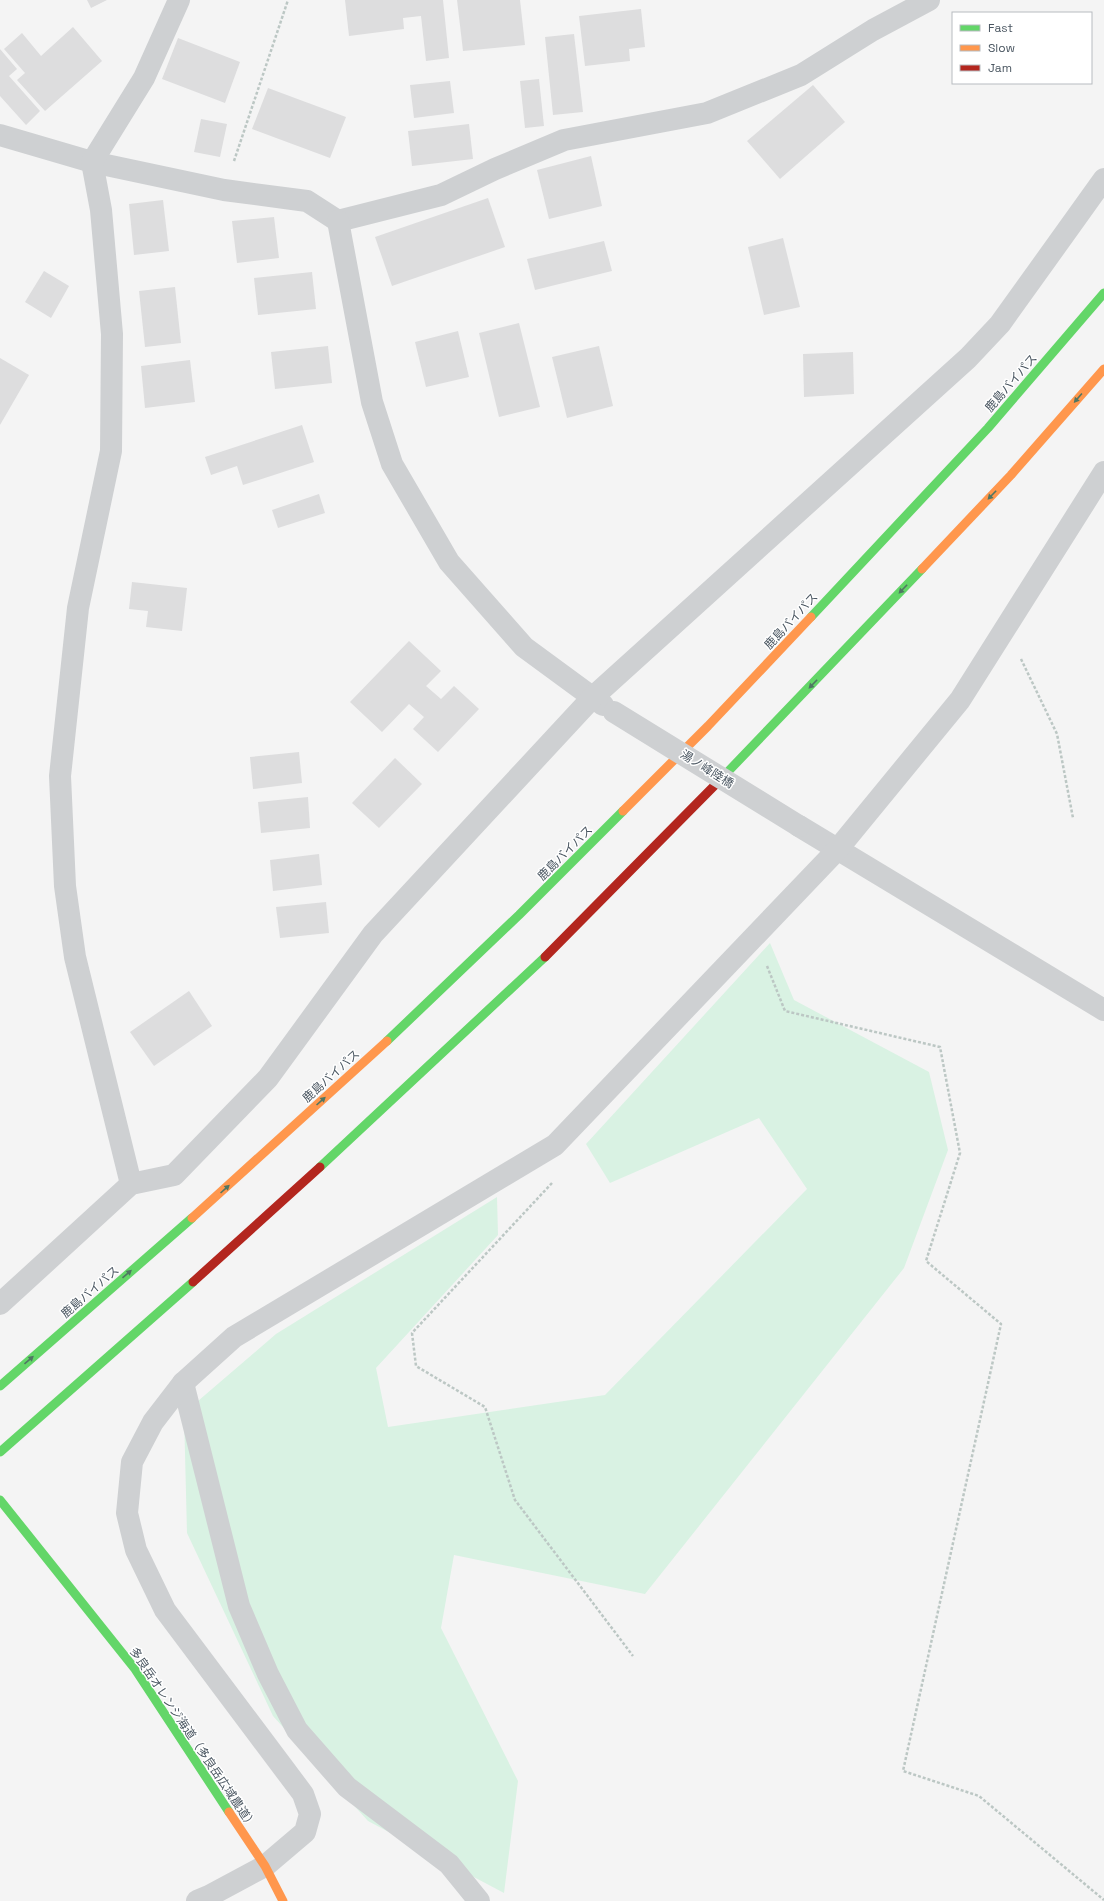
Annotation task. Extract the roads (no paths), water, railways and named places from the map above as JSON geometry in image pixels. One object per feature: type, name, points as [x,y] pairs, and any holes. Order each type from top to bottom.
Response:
[{"type":"main road","name":"鹿島バイパス","points":[[0,1386],[212,1201],[393,1036],[519,916],[708,726],[988,428],[1104,293]]},
{"type":"main road","points":[[0,1452],[253,1229],[541,961],[763,736],[1001,487],[1104,369]]},
{"type":"main road","name":"多良岳オレンジ海道（多良岳広域農道）","points":[[0,1500],[135,1669],[265,1866],[283,1901]]},
{"type":"street","points":[[131,1184],[75,957],[65,886],[60,776],[78,608],[111,451],[112,334],[101,210],[92,162],[144,78],[180,0]]},
{"type":"street","points":[[0,135],[92,162],[224,190],[307,202],[338,221],[441,195],[495,168],[564,140],[706,113],[802,75],[873,30],[929,0]]},
{"type":"street","points":[[0,1304],[131,1184],[174,1175],[268,1078],[374,934],[592,698],[968,358],[1000,324],[1104,179]]},
{"type":"street","name":"湯ノ峰陸橋","points":[[338,221],[372,402],[392,464],[449,562],[524,647],[592,698],[614,712],[837,850],[1104,1010]]},
{"type":"street","points":[[197,1901],[265,1866],[305,1832],[310,1814],[303,1794],[165,1610],[136,1550],[127,1513],[132,1462],[153,1422],[183,1383],[234,1337],[555,1145],[837,850],[960,700],[1104,472]]},
{"type":"street","points":[[183,1383],[239,1606],[268,1674],[297,1730],[347,1786],[449,1864],[480,1901]]}]
